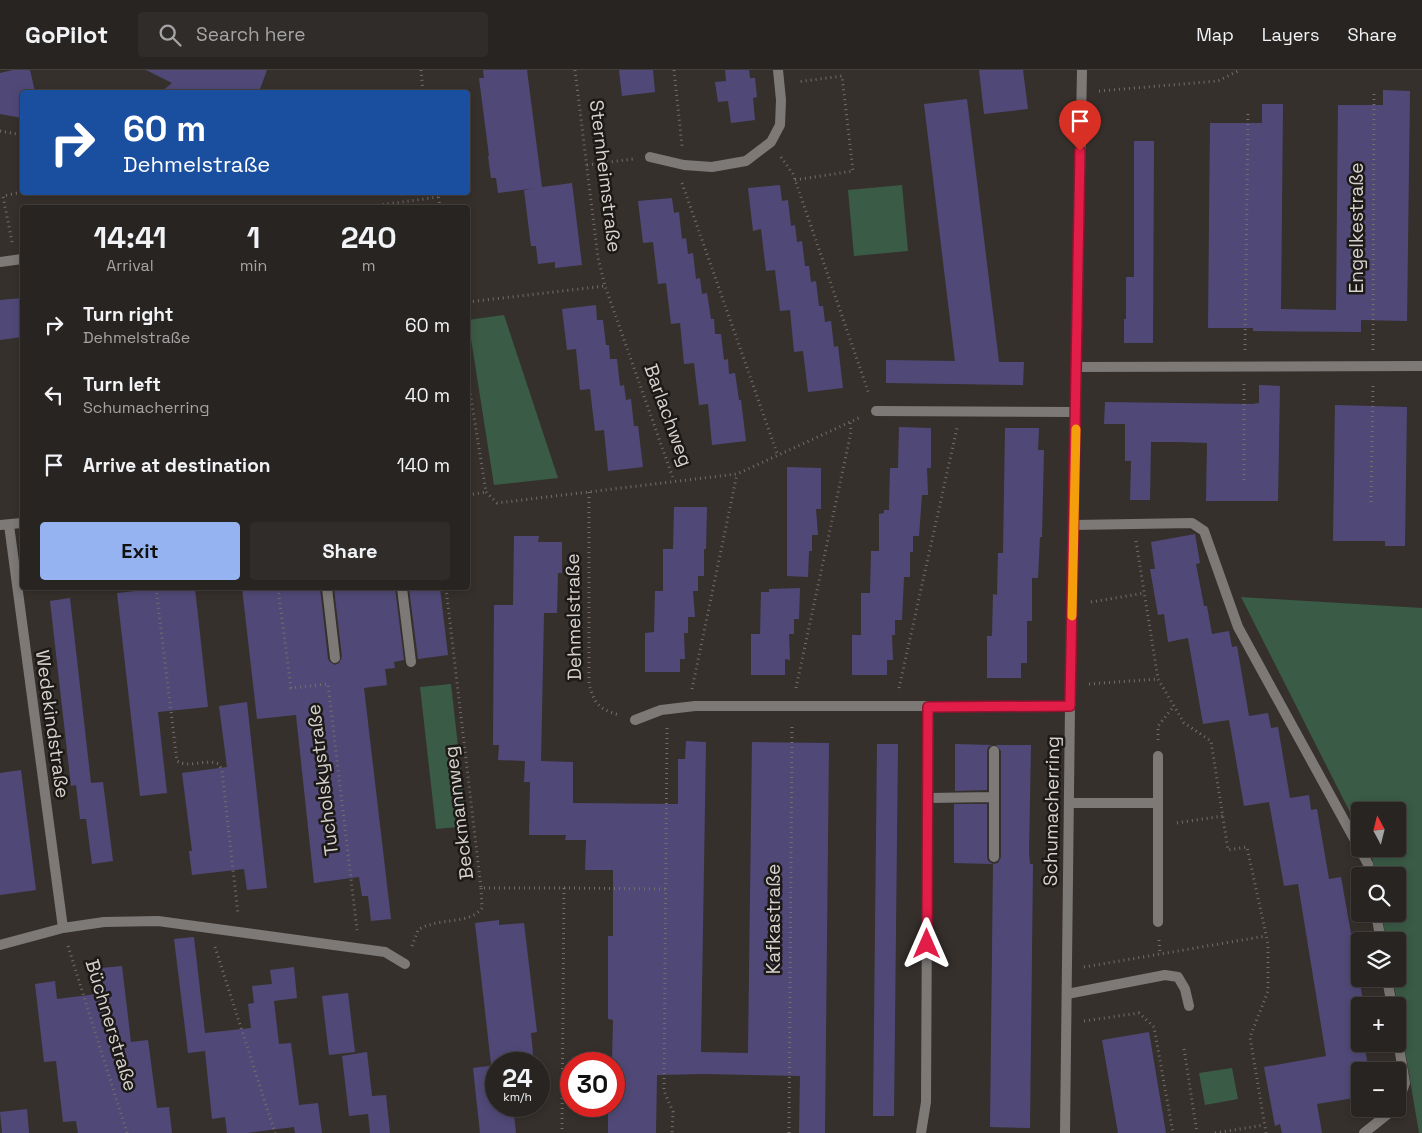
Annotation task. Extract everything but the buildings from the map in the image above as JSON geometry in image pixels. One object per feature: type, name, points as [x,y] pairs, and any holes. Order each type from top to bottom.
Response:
[{"type":"street","points":[[650,157],[680,164],[712,167],[746,162],[771,142],[780,125],[781,100],[778,70]]},
{"type":"street","name":"Schumacherring","points":[[1065,1133],[1070,686],[1082,70]]},
{"type":"street","points":[[0,262],[18,260]]},
{"type":"street","points":[[1076,367],[1422,366]]},
{"type":"street","points":[[876,411],[1076,412]]},
{"type":"street","points":[[1074,525],[1192,523],[1204,530],[1238,627],[1368,867]]},
{"type":"street","points":[[4,525],[20,524]]},
{"type":"street","name":"Wedekindstraße","points":[[4,525],[63,928]]},
{"type":"street","points":[[327,590],[336,658]]},
{"type":"street","points":[[402,590],[411,662]]},
{"type":"street","points":[[635,720],[660,710],[688,707],[1070,706]]},
{"type":"street","points":[[921,1133],[926,1102],[928,707]]},
{"type":"street","points":[[994,751],[994,857]]},
{"type":"street","points":[[1158,756],[1158,922]]},
{"type":"street","points":[[928,798],[994,798]]},
{"type":"street","points":[[1069,803],[1157,803]]},
{"type":"street","points":[[0,945],[63,928],[104,922],[158,922],[384,952],[405,964]]},
{"type":"street","points":[[1067,994],[1165,975],[1178,977],[1186,989],[1189,1006]]},
{"type":"street","points":[[1364,1133],[1384,1117]]},
{"type":"path","points":[[421,70],[423,90]]},
{"type":"path","name":"Sternheimstraße","points":[[575,70],[598,258],[605,286]]},
{"type":"path","points":[[674,70],[680,164],[778,456]]},
{"type":"path","points":[[1082,92],[1218,81],[1240,70]]},
{"type":"path","points":[[779,85],[842,76],[853,171],[794,180]]},
{"type":"path","name":"Engelkestraße","points":[[1371,502],[1374,90]]},
{"type":"path","points":[[1244,480],[1248,113]]},
{"type":"path","points":[[0,131],[20,135]]},
{"type":"path","points":[[771,142],[794,180],[865,383]]},
{"type":"path","points":[[587,166],[650,157]]},
{"type":"path","points":[[18,260],[3,196],[20,192]]},
{"type":"path","points":[[376,205],[438,195]]},
{"type":"path","points":[[470,302],[605,286]]},
{"type":"path","name":"Barlachweg","points":[[605,286],[674,481],[737,474],[876,411]]},
{"type":"path","points":[[470,392],[486,492],[497,504],[674,481]]},
{"type":"path","points":[[894,706],[961,411]]},
{"type":"path","points":[[792,706],[851,432],[850,422]]},
{"type":"path","points":[[688,707],[737,474]]},
{"type":"path","points":[[470,495],[486,492]]},
{"type":"path","name":"Dehmelstraße","points":[[590,492],[589,684],[593,699],[605,711],[635,720]]},
{"type":"path","points":[[1136,538],[1158,679],[1184,723],[1211,741],[1228,850],[1247,847],[1268,944],[1268,991],[1250,1037],[1266,1133]]},
{"type":"path","points":[[156,590],[177,761],[184,765],[212,761],[219,764],[222,771],[240,934]]},
{"type":"path","name":"Tucholskystraße","points":[[278,590],[291,688],[328,684],[360,949]]},
{"type":"path","name":"Beckmannweg","points":[[446,590],[480,888],[665,889]]},
{"type":"path","points":[[1072,605],[1145,593]]},
{"type":"path","points":[[1070,686],[1158,679]]},
{"type":"path","name":"Kafkastraße","points":[[789,1133],[792,706]]},
{"type":"path","points":[[1158,756],[1158,726],[1174,706]]},
{"type":"path","points":[[668,710],[664,1091],[673,1112],[672,1133]]},
{"type":"path","points":[[1157,826],[1223,816]]},
{"type":"path","points":[[405,964],[418,930],[429,924],[472,916],[479,912],[482,908],[480,888]]},
{"type":"path","points":[[562,1133],[564,888]]},
{"type":"path","name":"Büchnerstraße","points":[[63,928],[127,1133]]},
{"type":"path","points":[[210,929],[275,1133]]},
{"type":"path","points":[[1067,970],[1266,936]]},
{"type":"path","points":[[1159,943],[1160,954]]},
{"type":"path","points":[[1066,1024],[1139,1013],[1154,1027],[1173,1133]]},
{"type":"path","points":[[1184,1049],[1197,1133]]},
{"type":"path","points":[[1214,1133],[1264,1125]]},
{"type":"green space","points":[[902,185],[908,251],[854,256],[848,190]]},
{"type":"green space","points":[[504,315],[558,478],[494,485],[470,333],[470,320]]},
{"type":"green space","points":[[1241,597],[1422,608],[1422,1133],[1419,1133],[1405,1052],[1406,997],[1396,997],[1394,987],[1406,987],[1406,932],[1385,932],[1383,922],[1406,922],[1406,867],[1374,867],[1372,858],[1406,858],[1406,802],[1351,802],[1351,814]]},
{"type":"green space","points":[[451,684],[467,826],[436,829],[420,687]]},
{"type":"green space","points":[[1232,1068],[1238,1099],[1205,1105],[1199,1073]]},
{"type":"slow traffic","points":[[1072,616],[1076,429]]},
{"type":"route","points":[[927,944],[928,707],[1070,706],[1080,151]]}]
